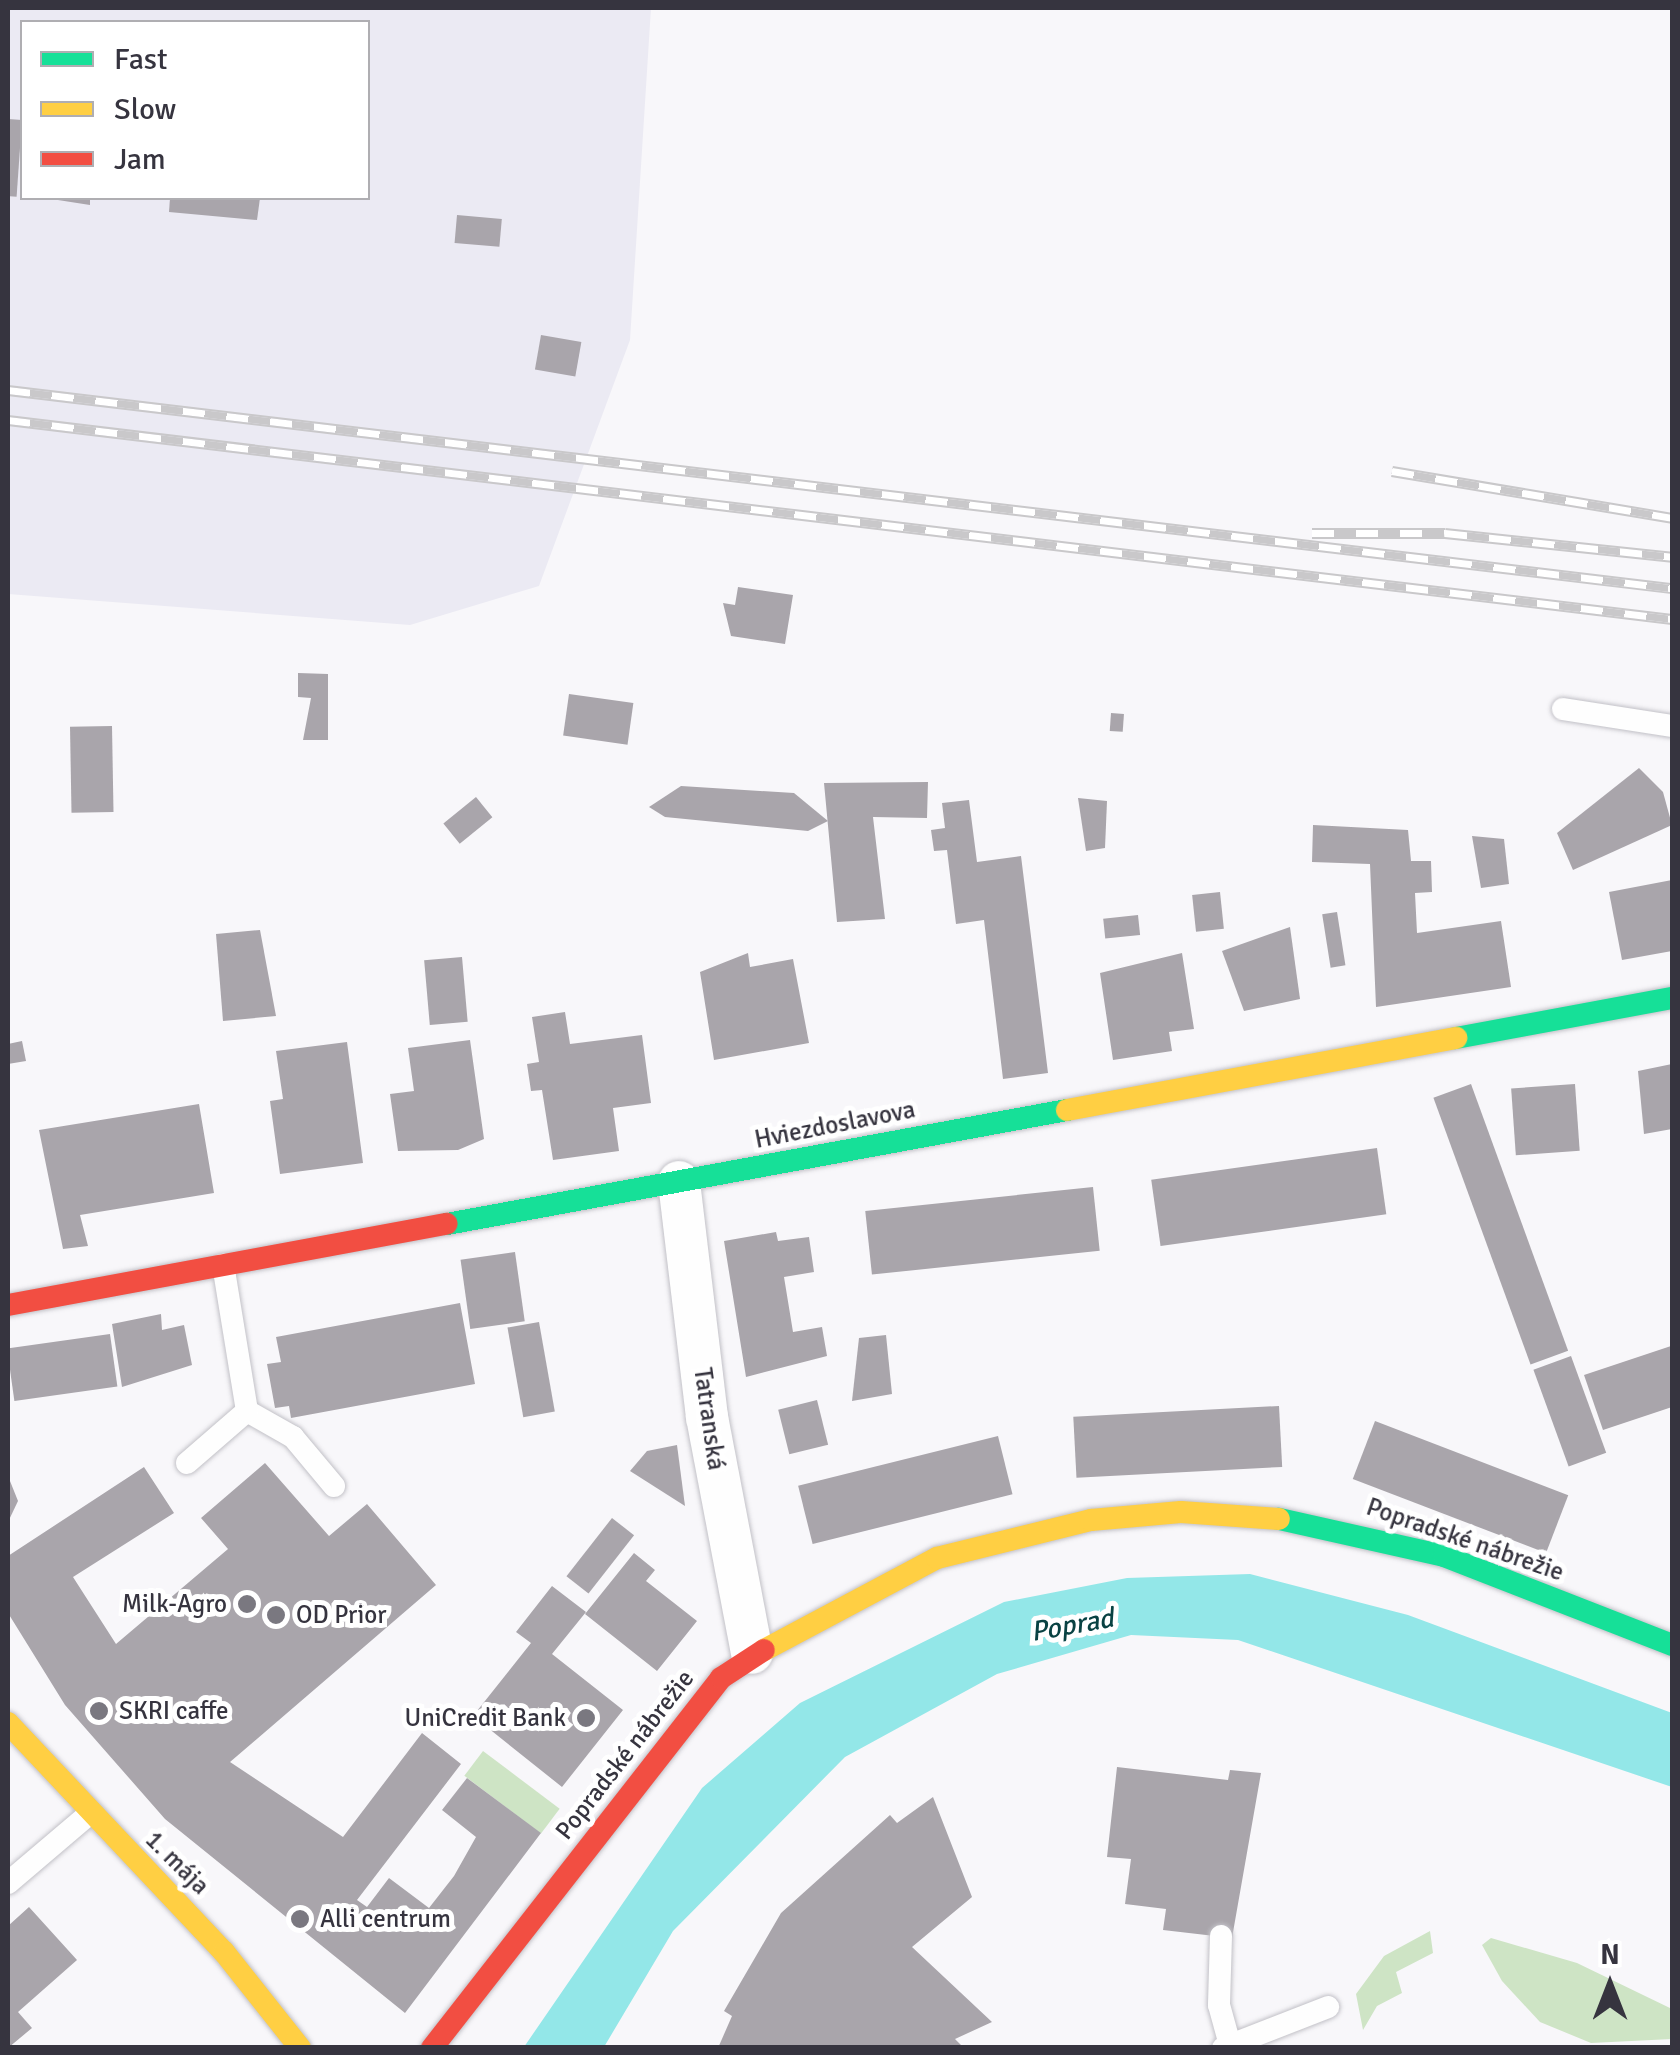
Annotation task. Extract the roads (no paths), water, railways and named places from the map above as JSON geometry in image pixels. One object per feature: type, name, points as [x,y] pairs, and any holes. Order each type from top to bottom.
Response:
[{"type":"street","name":"Hviezdoslavova","points":[[8,1304],[1672,998]]},
{"type":"street","name":"Tatranská","points":[[679,1182],[707,1417],[752,1653]]},
{"type":"street","name":"Popradské nábrežie","points":[[432,2048],[701,1700],[752,1653],[936,1558],[1091,1520],[1181,1512],[1314,1521],[1390,1540],[1672,1645]]},
{"type":"street","name":"1. mája","points":[[8,1723],[89,1814],[224,1952],[300,2048]]},
{"type":"lane","points":[[1562,710],[1672,726]]},
{"type":"lane","points":[[223,1266],[247,1411]]},
{"type":"lane","points":[[187,1463],[247,1411]]},
{"type":"lane","points":[[247,1411],[294,1437],[334,1486]]},
{"type":"lane","points":[[8,1883],[89,1814]]},
{"type":"lane","points":[[1221,1936],[1219,2005],[1226,2046],[1328,2007]]},
{"type":"water","name":"Poprad","points":[[1250,1574],[1408,1615],[1672,1713],[1672,1787],[1238,1640],[1131,1635],[997,1674],[845,1757],[673,1931],[604,2047],[524,2047],[702,1788],[800,1703],[1004,1602],[1127,1578]]},
{"type":"railway","points":[[8,390],[1672,588]]},
{"type":"railway","points":[[8,420],[1672,619]]},
{"type":"railway","points":[[1392,471],[1672,518]]},
{"type":"railway","points":[[1312,533],[1445,533],[1672,557]]},
{"type":"place","name":"Milk-Agro","points":[[247,1604]]},
{"type":"place","name":"OD Prior","points":[[276,1615]]},
{"type":"place","name":"SKRI caffe","points":[[99,1711]]},
{"type":"place","name":"UniCredit Bank","points":[[586,1718]]},
{"type":"place","name":"Alli centrum","points":[[300,1919]]}]
